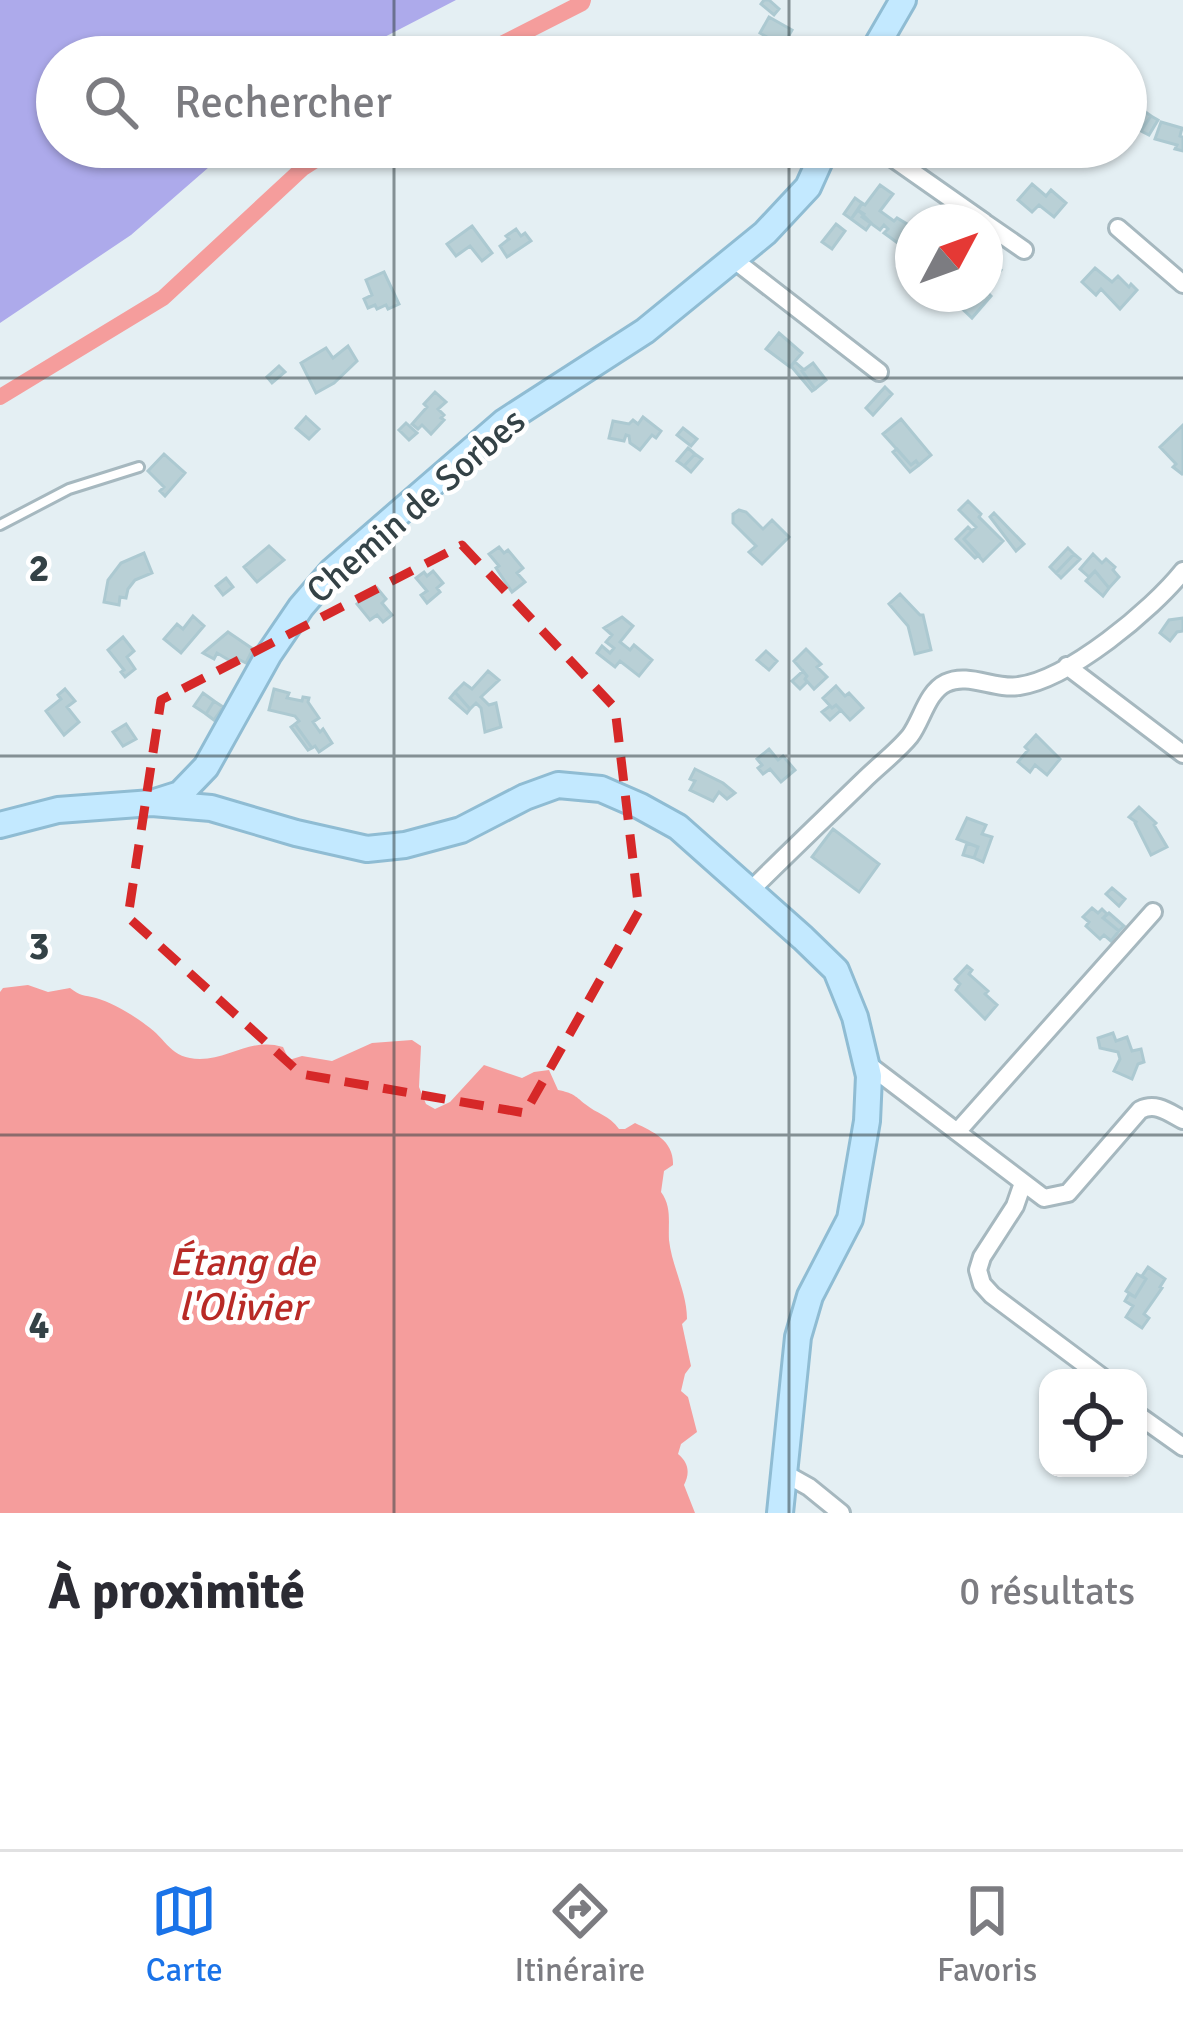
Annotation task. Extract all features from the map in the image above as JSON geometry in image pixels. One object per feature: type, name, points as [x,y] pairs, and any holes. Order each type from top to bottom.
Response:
[{"type":"street","points":[[882,36],[903,0]]},
{"type":"street","name":"Chemin de Sorbes","points":[[152,803],[180,794],[206,767],[269,654],[332,571],[504,422],[645,331],[733,259],[808,187],[817,168]]},
{"type":"street","points":[[907,168],[958,204]]},
{"type":"street","points":[[1118,228],[1183,284]]},
{"type":"street","points":[[1003,235],[1024,250]]},
{"type":"street","points":[[733,259],[879,372]]},
{"type":"street","points":[[750,891],[910,735],[944,683],[968,679],[998,687],[1024,686],[1067,667],[1124,630],[1183,571]]},
{"type":"street","points":[[1067,667],[1183,754]]},
{"type":"street","points":[[0,826],[58,810],[152,803],[211,808],[367,849],[405,845],[461,830],[558,785],[601,790],[678,827],[836,970],[855,1017],[868,1076],[867,1121],[850,1220],[810,1296],[798,1337],[780,1513]]},
{"type":"street","points":[[957,1132],[1153,912]]},
{"type":"street","points":[[865,1061],[1044,1198],[1068,1193],[1139,1110],[1159,1107],[1183,1120]]},
{"type":"street","points":[[1023,1183],[1015,1206],[982,1257],[978,1270],[982,1284],[1091,1369]]},
{"type":"street","points":[[1147,1421],[1183,1447]]},
{"type":"street","points":[[784,1473],[841,1513]]},
{"type":"lane","points":[[0,525],[69,489],[139,467]]},
{"type":"highlighted area","points":[[462,545],[615,708],[639,911],[525,1113],[301,1074],[128,917],[161,700]]},
{"type":"shaded area","points":[[0,0],[456,0],[387,36],[36,36],[36,168],[208,168],[131,235],[0,323]]},
{"type":"water","name":"Étang de l'Olivier","points":[[28,985],[48,992],[70,988],[108,1002],[190,1058],[272,1045],[283,1047],[289,1060],[302,1056],[332,1061],[372,1043],[412,1040],[421,1046],[419,1087],[426,1104],[435,1109],[450,1102],[484,1065],[522,1078],[549,1070],[558,1090],[573,1095],[619,1129],[635,1123],[661,1138],[672,1157],[661,1192],[686,1309],[682,1324],[691,1366],[681,1391],[688,1397],[697,1432],[681,1444],[678,1454],[686,1465],[684,1485],[695,1513],[0,1513],[0,992]]},
{"type":"building","points":[[764,0],[779,9],[774,15],[761,4]]},
{"type":"building","points":[[769,17],[792,30],[789,36],[760,33]]},
{"type":"building","points":[[1151,116],[1158,120],[1149,135],[1147,134]]},
{"type":"building","points":[[1161,122],[1182,128],[1183,151],[1155,139]]},
{"type":"building","points":[[1032,184],[1046,196],[1051,190],[1066,203],[1054,217],[1039,205],[1032,212],[1018,200]]},
{"type":"building","points":[[880,185],[893,194],[880,211],[895,220],[895,241],[884,233],[888,229],[884,225],[880,230],[862,217],[858,210]]},
{"type":"building","points":[[855,198],[862,203],[851,219],[844,214]]},
{"type":"building","points":[[858,210],[871,223],[866,230],[851,219]]},
{"type":"building","points":[[836,224],[845,231],[832,249],[822,242]]},
{"type":"building","points":[[472,226],[492,253],[482,261],[470,246],[456,256],[447,244]]},
{"type":"building","points":[[516,229],[531,241],[507,257],[500,246]]},
{"type":"building","points":[[1095,268],[1112,282],[1118,276],[1137,290],[1120,309],[1101,289],[1096,295],[1082,282]]},
{"type":"building","points":[[384,272],[399,304],[368,308],[364,299],[372,295],[366,280]]},
{"type":"building","points":[[779,333],[802,353],[790,367],[766,349]]},
{"type":"building","points":[[348,346],[357,361],[316,393],[301,363],[326,348],[333,358]]},
{"type":"building","points":[[795,362],[804,370],[812,391],[791,366]]},
{"type":"building","points":[[813,363],[826,380],[815,389],[802,371]]},
{"type":"building","points":[[279,366],[285,372],[272,383],[267,377]]},
{"type":"building","points":[[885,387],[892,394],[873,415],[866,408]]},
{"type":"building","points":[[435,392],[446,402],[438,409],[444,420],[431,434],[422,425],[418,429],[412,424]]},
{"type":"building","points":[[306,417],[319,429],[309,439],[296,428]]},
{"type":"building","points":[[643,417],[661,431],[640,450],[629,436],[624,441],[609,438],[613,421],[638,424]]},
{"type":"building","points":[[901,419],[931,455],[919,465],[916,461],[911,465],[883,434]]},
{"type":"building","points":[[406,423],[417,433],[409,440],[399,430]]},
{"type":"building","points":[[1183,425],[1183,473],[1182,474],[1160,447]]},
{"type":"building","points":[[683,428],[697,439],[691,446],[677,435]]},
{"type":"building","points":[[688,448],[695,454],[684,466],[677,461]]},
{"type":"building","points":[[897,449],[911,465],[916,461],[919,465],[910,472],[893,452]]},
{"type":"building","points":[[164,454],[185,473],[165,496],[160,491],[164,487],[148,471]]},
{"type":"building","points":[[695,454],[702,459],[691,472],[684,466]]},
{"type":"building","points":[[968,501],[1003,541],[983,561],[964,539],[976,527],[959,510]]},
{"type":"building","points":[[739,510],[763,529],[772,520],[789,537],[762,564],[749,552],[756,546],[733,523],[733,514]]},
{"type":"building","points":[[994,513],[1024,544],[1016,551],[990,517]]},
{"type":"building","points":[[968,527],[972,531],[964,539],[979,555],[975,558],[956,539]]},
{"type":"building","points":[[269,546],[284,560],[257,582],[244,567]]},
{"type":"building","points":[[499,547],[504,553],[508,550],[523,568],[517,573],[525,582],[512,592],[489,554]]},
{"type":"building","points":[[1068,548],[1074,554],[1056,573],[1050,567]]},
{"type":"building","points":[[144,553],[152,573],[135,580],[119,605],[104,602],[108,580],[121,563]]},
{"type":"building","points":[[1074,554],[1080,559],[1061,578],[1056,573]]},
{"type":"building","points":[[1093,554],[1115,567],[1119,577],[1109,588],[1095,571],[1089,577],[1080,569]]},
{"type":"building","points":[[433,571],[443,583],[427,603],[421,595],[427,591],[416,578]]},
{"type":"building","points":[[1095,571],[1109,588],[1103,596],[1086,581]]},
{"type":"building","points":[[226,578],[233,587],[223,595],[216,586]]},
{"type":"building","points":[[377,588],[392,615],[383,622],[377,615],[370,620],[357,604]]},
{"type":"building","points":[[900,594],[923,615],[931,650],[915,654],[908,626],[889,604]]},
{"type":"building","points":[[193,616],[204,626],[181,653],[164,639],[177,624],[183,629]]},
{"type":"building","points":[[622,617],[633,626],[620,642],[630,650],[634,645],[652,660],[639,676],[620,661],[615,667],[597,653],[602,646],[610,653],[614,648],[606,642],[612,635],[604,628]]},
{"type":"building","points":[[1183,618],[1183,631],[1170,641],[1160,633],[1169,620]]},
{"type":"building","points":[[228,632],[253,649],[246,663],[203,653]]},
{"type":"building","points":[[123,637],[134,651],[127,657],[135,669],[125,677],[108,650]]},
{"type":"building","points":[[806,649],[827,677],[814,689],[794,661]]},
{"type":"building","points":[[766,651],[777,661],[769,670],[757,660]]},
{"type":"building","points":[[488,671],[499,680],[481,697],[489,705],[496,703],[501,727],[485,732],[481,708],[476,703],[470,709],[455,692],[464,683],[472,689]]},
{"type":"building","points":[[803,671],[807,682],[800,689],[792,681]]},
{"type":"building","points":[[836,686],[863,708],[850,720],[823,698]]},
{"type":"building","points":[[65,689],[75,701],[67,707],[79,722],[64,735],[46,711]]},
{"type":"building","points":[[274,689],[289,693],[287,698],[309,698],[319,718],[313,722],[332,743],[319,752],[295,724],[299,721],[295,716],[269,710]]},
{"type":"building","points":[[455,692],[470,709],[467,713],[450,698]]},
{"type":"building","points":[[203,693],[214,701],[206,714],[194,706]]},
{"type":"building","points":[[214,701],[223,707],[214,720],[206,714]]},
{"type":"building","points":[[836,705],[841,710],[830,720],[822,712]]},
{"type":"building","points":[[126,724],[136,739],[123,746],[113,732]]},
{"type":"building","points":[[295,724],[312,748],[308,750],[291,727]]},
{"type":"building","points":[[1036,735],[1060,759],[1047,775],[1035,765],[1030,772],[1018,762]]},
{"type":"building","points":[[769,749],[795,770],[781,782],[770,769],[763,774],[758,768],[762,765],[757,759]]},
{"type":"building","points":[[695,769],[735,793],[727,799],[719,792],[713,801],[690,790]]},
{"type":"building","points":[[1139,807],[1156,823],[1167,847],[1151,855],[1129,817]]},
{"type":"building","points":[[967,818],[986,825],[982,834],[992,837],[983,862],[974,858],[978,847],[957,839]]},
{"type":"building","points":[[833,829],[879,864],[859,892],[812,857]]},
{"type":"building","points":[[967,843],[978,847],[974,858],[963,855]]},
{"type":"building","points":[[1112,888],[1125,899],[1119,906],[1106,894]]},
{"type":"building","points":[[1092,908],[1098,913],[1102,909],[1107,914],[1103,918],[1119,931],[1111,941],[1104,935],[1100,939],[1086,926],[1089,922],[1083,917]]},
{"type":"building","points":[[1109,913],[1124,926],[1119,931],[1103,918]]},
{"type":"building","points":[[967,966],[997,1005],[985,1019],[956,990],[960,984],[955,979]]},
{"type":"building","points":[[1113,1033],[1116,1041],[1127,1037],[1132,1051],[1141,1049],[1144,1062],[1138,1064],[1132,1079],[1114,1071],[1118,1052],[1100,1048],[1098,1038]]},
{"type":"building","points":[[1148,1267],[1165,1279],[1144,1314],[1149,1318],[1142,1328],[1126,1317],[1133,1306],[1125,1301],[1129,1294],[1135,1297]]},
{"type":"building","points":[[1137,1274],[1146,1279],[1135,1297],[1126,1291]]},
{"type":"waterway","points":[[517,36],[583,0]]},
{"type":"waterway","points":[[0,397],[163,298],[303,168]]}]
